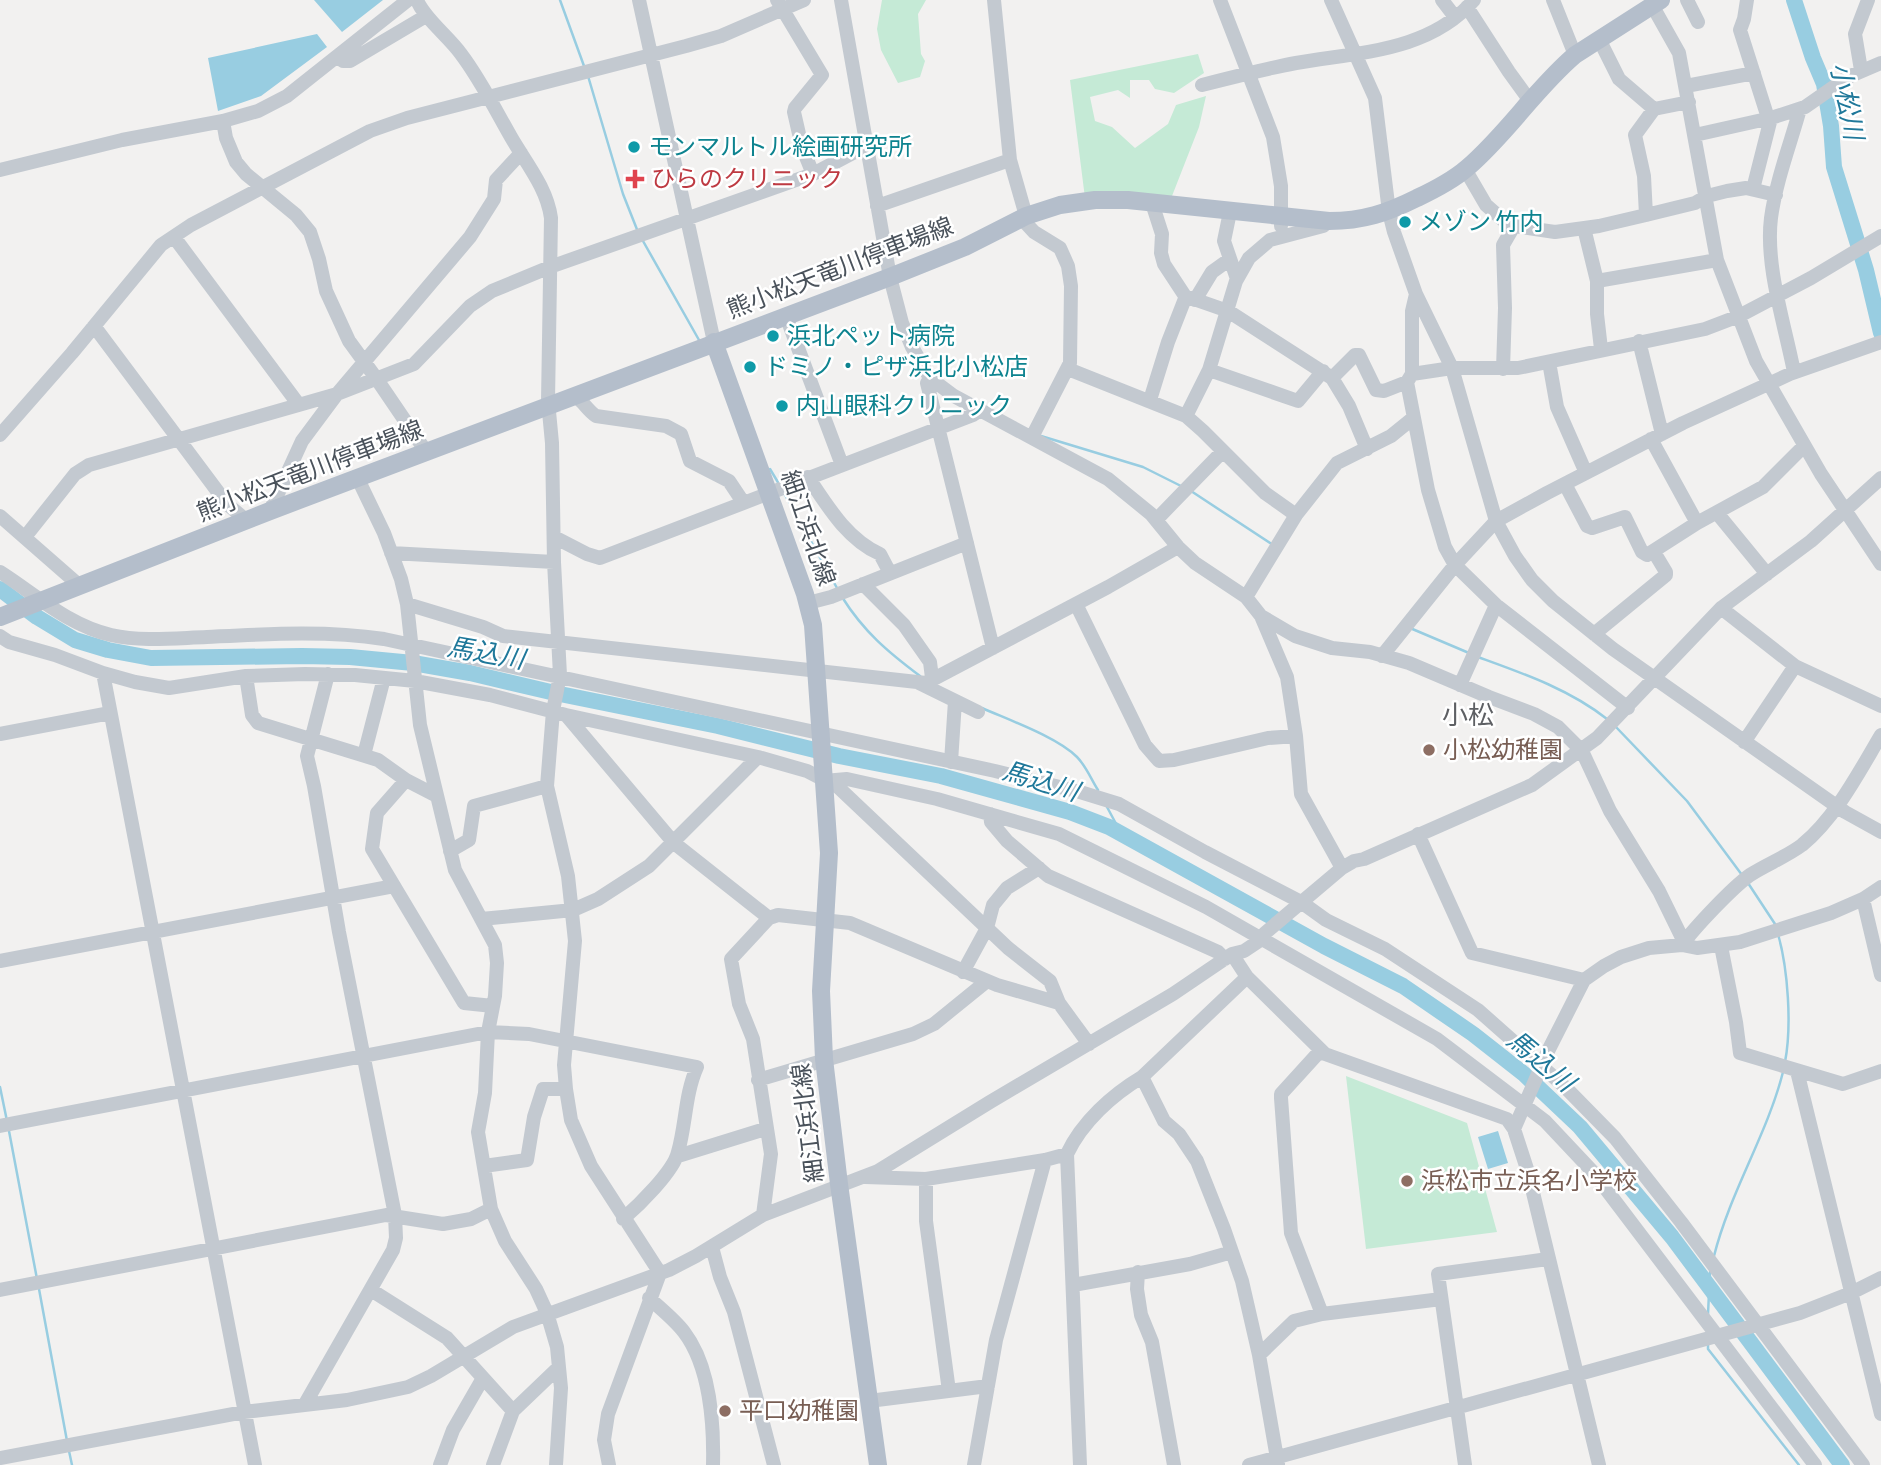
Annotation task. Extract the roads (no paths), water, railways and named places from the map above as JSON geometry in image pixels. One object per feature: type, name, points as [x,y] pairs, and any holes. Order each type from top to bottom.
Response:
[{"type":"main road","name":"熊小松天竜川停車場線","points":[[0,617],[549,405],[890,277],[965,247],[1024,217],[1060,205],[1128,200],[1329,221],[1362,220],[1389,212],[1441,186],[1465,169],[1488,148],[1548,79],[1575,55],[1652,3]]},
{"type":"main road","name":"細江浜北線","points":[[714,342],[777,489],[813,625],[829,853],[821,990],[824,1059],[878,1465]]},
{"type":"street","points":[[0,170],[258,111],[287,96],[408,0]]},
{"type":"street","points":[[417,0],[426,16],[462,55],[544,191],[550,207],[549,405],[560,677],[547,786],[573,910],[575,941],[564,1065],[566,1089],[571,1120],[583,1150],[623,1219],[660,1273]]},
{"type":"street","points":[[639,0],[714,342]]},
{"type":"street","points":[[0,435],[161,245],[263,187],[370,131],[407,118],[721,36],[779,4],[804,0]]},
{"type":"street","points":[[841,0],[890,277],[902,323],[912,348],[930,378],[954,396],[1108,479],[1156,520],[1195,563],[1246,597],[1261,616],[1287,677],[1301,794],[1342,868]]},
{"type":"street","points":[[994,0],[1010,160],[1024,217],[1034,232],[1060,248],[1068,266],[1071,286],[1068,369],[1032,437]]},
{"type":"street","points":[[1220,0],[1273,137],[1281,186],[1282,236]]},
{"type":"street","points":[[1331,0],[1375,98],[1389,212],[1416,294],[1452,368],[1496,521],[1515,556],[1532,580],[1553,601],[1653,679],[1836,806],[1881,832]]},
{"type":"street","points":[[1441,0],[1455,17]]},
{"type":"street","points":[[1552,0],[1575,55]]},
{"type":"street","points":[[1687,0],[1698,22]]},
{"type":"street","points":[[1746,0],[1740,30],[1770,118],[1753,189]]},
{"type":"street","points":[[1861,70],[1855,34],[1868,0]]},
{"type":"street","points":[[1652,3],[1679,53],[1717,260],[1756,361],[1804,446],[1881,564]]},
{"type":"street","points":[[779,4],[822,75],[794,112],[802,147],[813,174]]},
{"type":"street","points":[[1202,85],[1247,73],[1397,46],[1438,30],[1470,4],[1509,72],[1530,100]]},
{"type":"street","points":[[337,57],[350,61],[426,16]]},
{"type":"street","points":[[1599,39],[1619,79],[1654,109]]},
{"type":"street","points":[[1695,135],[1770,118],[1800,108],[1861,70],[1881,62]]},
{"type":"street","points":[[1686,86],[1754,73]]},
{"type":"street","points":[[1646,215],[1644,176],[1635,135],[1654,109],[1689,102]]},
{"type":"street","points":[[1794,372],[1772,268],[1771,221],[1800,108]]},
{"type":"street","points":[[223,121],[226,138],[236,162],[246,174],[296,215],[310,232],[320,258],[326,291],[349,341],[426,453]]},
{"type":"street","points":[[25,537],[79,471],[89,465],[337,394],[414,364],[470,306],[492,291],[550,267],[813,174],[866,146]]},
{"type":"street","points":[[270,512],[302,441],[337,394],[470,237],[494,199],[496,180],[521,153]]},
{"type":"street","points":[[877,206],[1010,160]]},
{"type":"street","points":[[1465,169],[1486,205],[1503,219],[1514,226],[1555,232],[1646,215],[1736,190],[1753,189],[1776,195]]},
{"type":"street","points":[[1152,203],[1162,234],[1161,253],[1164,264],[1191,298],[1228,311],[1327,375],[1349,405],[1367,449]]},
{"type":"street","points":[[1230,212],[1223,241],[1237,279]]},
{"type":"street","points":[[1185,416],[1209,370],[1237,279],[1254,252],[1270,240],[1323,226],[1329,221]]},
{"type":"street","points":[[1503,369],[1503,245],[1514,226]]},
{"type":"street","points":[[1584,228],[1597,281],[1601,349]]},
{"type":"street","points":[[1209,370],[1298,401],[1355,355],[1359,355],[1376,390],[1379,391],[1410,378],[1452,368],[1503,369],[1549,362],[1705,329],[1739,316],[1811,278],[1881,236]]},
{"type":"street","points":[[174,237],[299,405]]},
{"type":"street","points":[[1150,400],[1168,342],[1191,298],[1212,272],[1230,259]]},
{"type":"street","points":[[1597,281],[1717,260]]},
{"type":"street","points":[[1416,294],[1412,311],[1412,419],[1428,490],[1445,547],[1455,565],[1496,605],[1628,708]]},
{"type":"street","points":[[786,316],[842,465]]},
{"type":"street","points":[[94,326],[227,504],[247,521]]},
{"type":"street","points":[[1639,341],[1657,437],[1697,523]]},
{"type":"street","points":[[1382,656],[1455,565],[1496,521],[1657,437],[1794,372],[1880,342]]},
{"type":"street","points":[[1549,362],[1557,407],[1586,473]]},
{"type":"street","points":[[1068,369],[1185,416],[1265,493],[1296,515]]},
{"type":"street","points":[[930,378],[927,383],[993,648]]},
{"type":"street","points":[[575,396],[596,416],[666,426],[681,434],[690,461],[729,481],[743,502]]},
{"type":"street","points":[[554,537],[600,558],[979,411]]},
{"type":"street","points":[[1246,597],[1296,515],[1337,463],[1391,436],[1412,419]]},
{"type":"street","points":[[1565,484],[1589,528],[1625,517],[1642,552],[1647,555],[1697,523],[1763,487],[1804,446]]},
{"type":"street","points":[[1156,520],[1223,451]]},
{"type":"street","points":[[808,477],[848,532],[880,554],[890,573]]},
{"type":"street","points":[[0,1458],[244,1412],[347,1400],[408,1387],[513,1327],[547,1312],[642,1282],[712,1247],[763,1215],[839,1184],[865,1177],[1173,994],[1228,956],[1244,951],[1342,868],[1532,785],[1582,751],[1628,708],[1721,608],[1845,512],[1881,478]]},
{"type":"street","points":[[358,479],[401,579],[407,604],[420,725],[450,851],[463,888],[495,945],[497,963],[488,1032],[485,1093],[478,1132],[491,1209],[505,1241],[536,1289],[547,1312],[561,1388],[556,1465]]},
{"type":"street","points":[[1717,513],[1767,574]]},
{"type":"street","points":[[0,516],[80,586]]},
{"type":"street","points":[[808,603],[838,594],[967,543]]},
{"type":"street","points":[[926,681],[1076,604],[1178,547]]},
{"type":"street","points":[[1594,634],[1666,575],[1654,552]]},
{"type":"street","points":[[391,553],[554,562]]},
{"type":"street","points":[[0,572],[38,603],[109,634],[132,638],[297,633],[355,635],[951,762],[1080,792],[1119,804],[1326,920],[1385,949],[1437,981],[1478,1010],[1541,1065],[1615,1138],[1863,1465]]},
{"type":"street","points":[[863,584],[904,625],[930,662],[926,681]]},
{"type":"street","points":[[407,604],[483,626],[503,636],[560,640],[769,667],[926,681],[955,701],[978,712]]},
{"type":"street","points":[[1076,604],[1145,745],[1159,761],[1174,760],[1268,738],[1296,736]]},
{"type":"street","points":[[1460,685],[1496,605]]},
{"type":"street","points":[[1721,608],[1795,666],[1881,706]]},
{"type":"street","points":[[1261,616],[1295,636],[1332,648],[1409,663],[1534,714],[1558,727],[1582,751],[1610,811],[1659,891],[1683,943]]},
{"type":"street","points":[[0,636],[9,642],[103,673],[169,688],[246,676],[328,674],[415,678],[758,757],[807,771],[838,787],[987,928],[1050,981],[1059,1003],[1089,1044]]},
{"type":"street","points":[[1744,742],[1795,666]]},
{"type":"street","points":[[103,673],[254,1465]]},
{"type":"street","points":[[305,1404],[393,1250],[396,1238],[395,1215],[307,757],[328,674]]},
{"type":"street","points":[[246,676],[254,720],[258,723],[378,760],[406,780],[438,796]]},
{"type":"street","points":[[364,755],[384,678]]},
{"type":"street","points":[[951,762],[955,701]]},
{"type":"street","points":[[558,710],[674,843],[769,918]]},
{"type":"street","points":[[0,734],[110,713]]},
{"type":"street","points":[[1683,943],[1745,880],[1802,845],[1836,806],[1881,735]]},
{"type":"street","points":[[481,919],[573,910],[630,881],[674,843],[758,757]]},
{"type":"street","points":[[823,777],[847,779],[937,799],[1031,825],[1070,839],[1263,936],[1437,1039],[1545,1121],[1593,1172],[1714,1337],[1815,1465]]},
{"type":"street","points":[[406,780],[377,813],[372,849],[464,1003],[493,1006]]},
{"type":"street","points":[[450,851],[469,840],[474,806],[547,786]]},
{"type":"street","points":[[990,814],[991,822],[1007,841],[1048,876],[1228,956],[1325,1055],[1507,1119],[1514,1129],[1528,1172],[1599,1465]]},
{"type":"street","points":[[1418,834],[1472,953],[1584,980]]},
{"type":"street","points":[[963,972],[987,928],[993,905],[1007,888],[1039,868]]},
{"type":"street","points":[[0,961],[394,886]]},
{"type":"street","points":[[1514,1129],[1541,1065],[1584,980],[1611,961],[1634,952],[1683,943],[1697,948],[1721,946],[1831,914],[1881,887]]},
{"type":"street","points":[[1863,899],[1881,975]]},
{"type":"street","points":[[763,1215],[771,1154],[753,1039],[739,1004],[731,959],[769,918],[778,915],[850,923],[963,972],[1059,1003]]},
{"type":"street","points":[[1721,946],[1740,1053],[1843,1084],[1881,1071]]},
{"type":"street","points":[[1080,1465],[1067,1154],[1097,1112],[1124,1087],[1142,1077],[1247,977]]},
{"type":"street","points":[[758,1080],[913,1034],[934,1024],[987,981]]},
{"type":"street","points":[[0,1126],[488,1032],[529,1034],[697,1067],[691,1080],[678,1156],[639,1205],[623,1219]]},
{"type":"street","points":[[1321,1050],[1281,1094],[1281,1098],[1291,1233],[1322,1314]]},
{"type":"street","points":[[1789,1068],[1851,1293],[1875,1367],[1881,1414]]},
{"type":"street","points":[[1142,1077],[1164,1121],[1179,1134],[1197,1161],[1242,1280],[1278,1461]]},
{"type":"street","points":[[484,1166],[527,1160],[534,1118],[543,1089],[566,1089]]},
{"type":"street","points":[[678,1156],[765,1129]]},
{"type":"street","points":[[865,1177],[926,1179],[1067,1154]]},
{"type":"street","points":[[974,1465],[996,1340],[1045,1160]]},
{"type":"street","points":[[926,1179],[926,1221],[949,1391]]},
{"type":"street","points":[[0,1290],[395,1215],[443,1224],[471,1219],[491,1209]]},
{"type":"street","points":[[712,1247],[734,1312],[774,1465]]},
{"type":"street","points":[[1073,1285],[1190,1264],[1232,1252]]},
{"type":"street","points":[[1465,1465],[1438,1274],[1548,1259]]},
{"type":"street","points":[[1138,1272],[1137,1289],[1141,1315],[1152,1342],[1174,1465]]},
{"type":"street","points":[[609,1465],[604,1440],[608,1414],[660,1273]]},
{"type":"street","points":[[1249,1465],[1278,1461],[1457,1407],[1800,1313],[1881,1278]]},
{"type":"street","points":[[371,1290],[447,1338],[513,1411]]},
{"type":"street","points":[[649,1298],[685,1334],[698,1360],[709,1396],[713,1465]]},
{"type":"street","points":[[1259,1355],[1294,1321],[1322,1314],[1441,1299]]},
{"type":"street","points":[[493,1465],[513,1411],[559,1367]]},
{"type":"street","points":[[440,1465],[453,1430],[483,1378]]},
{"type":"street","points":[[869,1401],[988,1386]]},
{"type":"water","points":[[314,0],[383,0],[342,32]]},
{"type":"water","points":[[317,34],[327,47],[261,96],[218,111],[208,58]]},
{"type":"water","points":[[1498,1131],[1508,1163],[1488,1169],[1478,1137]]},
{"type":"waterway","points":[[560,0],[584,66]]},
{"type":"waterway","name":"小松川","points":[[1794,0],[1824,84],[1834,167],[1866,270],[1881,333]]},
{"type":"waterway","points":[[588,76],[623,194],[638,232]]},
{"type":"waterway","points":[[643,241],[699,340]]},
{"type":"waterway","points":[[1041,436],[1143,467],[1183,487]]},
{"type":"waterway","points":[[770,469],[779,484]]},
{"type":"waterway","points":[[1191,491],[1273,545]]},
{"type":"waterway","points":[[784,493],[837,588]]},
{"type":"waterway","name":"馬込川","points":[[0,589],[37,617],[75,640],[108,650],[151,658],[350,657],[413,663],[470,673],[718,726],[839,756],[941,776],[1070,812],[1109,827],[1324,946],[1403,986],[1473,1034],[1524,1074],[1580,1127],[1672,1237],[1842,1465]]},
{"type":"waterway","points":[[842,597],[877,641],[920,676]]},
{"type":"waterway","points":[[1410,628],[1469,653]]},
{"type":"waterway","points":[[1478,657],[1561,690],[1607,719]]},
{"type":"waterway","points":[[982,708],[1032,730],[1068,750],[1083,764],[1098,790]]},
{"type":"waterway","points":[[1615,726],[1687,801],[1742,875]]},
{"type":"waterway","points":[[1107,807],[1121,833]]},
{"type":"waterway","points":[[1748,883],[1775,924]]},
{"type":"waterway","points":[[1778,934],[1788,998],[1785,1062]]},
{"type":"waterway","points":[[1714,1256],[1729,1209],[1768,1118],[1783,1072]]},
{"type":"waterway","points":[[0,1087],[7,1121]]},
{"type":"waterway","points":[[9,1131],[37,1279]]},
{"type":"waterway","name":"馬込川","points":[[1708,1314],[1710,1272]]},
{"type":"waterway","points":[[39,1289],[67,1441]]},
{"type":"waterway","points":[[1708,1345],[1708,1349],[1799,1465]]},
{"type":"waterway","points":[[69,1451],[72,1465]]},
{"type":"place","name":"モンマルトル絵画研究所","points":[[634,147]]},
{"type":"place","name":"ひらのクリニック","points":[[635,179]]},
{"type":"place","name":"メゾン 竹内","points":[[1405,222]]},
{"type":"place","name":"浜北ペット病院","points":[[773,336]]},
{"type":"place","name":"ドミノ・ピザ浜北小松店","points":[[750,367]]},
{"type":"place","name":"内山眼科クリニック","points":[[782,406]]},
{"type":"place","name":"小松幼稚園","points":[[1429,750]]},
{"type":"place","name":"浜松市立浜名小学校","points":[[1407,1181]]},
{"type":"place","name":"平口幼稚園","points":[[725,1411]]},
{"type":"district","name":"小松","points":[[1468,715]]}]
